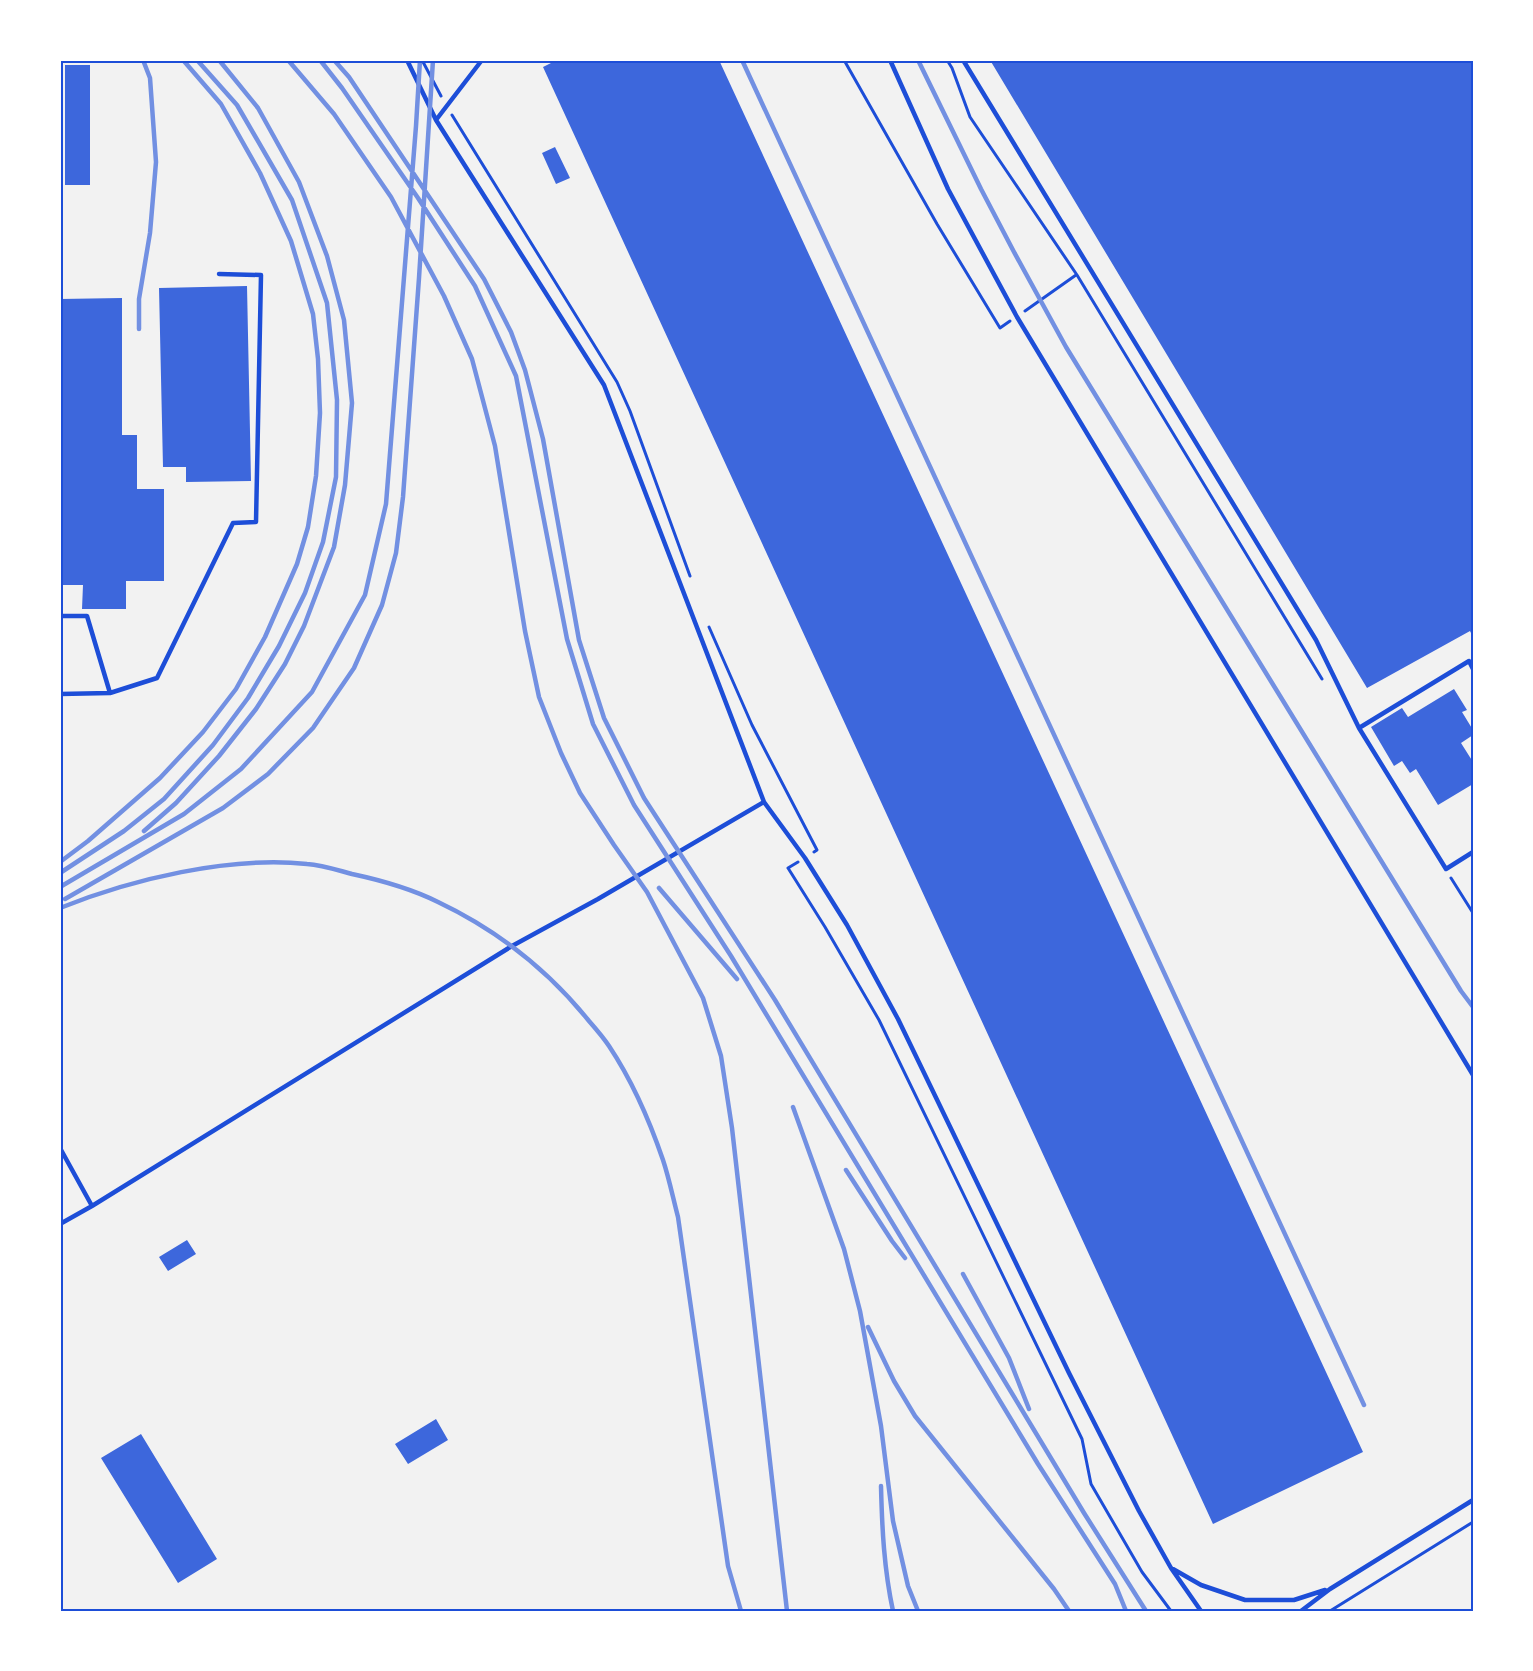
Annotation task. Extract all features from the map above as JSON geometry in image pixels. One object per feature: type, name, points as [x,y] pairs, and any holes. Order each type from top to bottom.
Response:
[{"type":"lane","points":[[407,60],[436,120],[604,385],[764,802],[805,858],[841,916],[898,1019],[1069,1373],[1139,1511],[1171,1568],[1201,1611]]},
{"type":"lane","points":[[436,120],[482,60]]},
{"type":"lane","points":[[890,60],[948,189],[1017,317],[1473,1075]]},
{"type":"lane","points":[[963,60],[1316,639],[1359,728],[1446,869],[1473,852]]},
{"type":"lane","points":[[60,694],[110,693],[157,678],[233,523],[256,522],[261,276],[219,274]]},
{"type":"lane","points":[[60,616],[87,616],[110,693]]},
{"type":"lane","points":[[1359,728],[1468,661],[1473,669]]},
{"type":"lane","points":[[60,1224],[512,946],[598,899],[764,802]]},
{"type":"lane","points":[[60,1148],[92,1206]]},
{"type":"lane","points":[[1301,1611],[1330,1589],[1473,1500]]},
{"type":"lane","points":[[1171,1568],[1201,1585],[1245,1600],[1294,1600],[1330,1589]]},
{"type":"path","points":[[844,60],[937,224],[1000,328],[1077,275]]},
{"type":"path","points":[[947,60],[970,117],[1077,275],[1322,679]]},
{"type":"path","points":[[1446,869],[1473,913]]},
{"type":"path","points":[[1330,1611],[1473,1522]]},
{"type":"building","points":[[557,60],[719,60],[1363,1452],[1213,1524],[543,67]]},
{"type":"building","points":[[990,60],[1473,60],[1473,637],[1470,631],[1367,688]]},
{"type":"building","points":[[65,65],[90,65],[90,185],[65,185]]},
{"type":"building","points":[[555,147],[570,178],[556,184],[542,153]]},
{"type":"building","points":[[247,286],[251,481],[186,482],[186,467],[163,467],[159,288]]},
{"type":"building","points":[[122,298],[122,435],[137,435],[137,489],[164,489],[164,581],[126,581],[126,609],[82,609],[83,585],[60,585],[60,299]]},
{"type":"building","points":[[1454,689],[1467,710],[1462,712],[1473,730],[1473,735],[1461,743],[1473,762],[1473,784],[1438,805],[1416,769],[1410,773],[1402,761],[1394,766],[1371,727],[1402,708],[1408,717]]},
{"type":"building","points":[[187,1240],[196,1254],[168,1271],[159,1257]]},
{"type":"building","points":[[436,1419],[448,1440],[408,1464],[395,1444]]},
{"type":"building","points":[[141,1434],[217,1559],[178,1583],[101,1458]]},
{"type":"railway","points":[[139,329],[139,299],[150,233],[156,162],[150,78],[143,60]]},
{"type":"railway","points":[[60,862],[88,841],[160,778],[203,732],[236,689],[265,637],[297,564],[308,527],[316,476],[320,413],[318,359],[313,314],[291,241],[260,173],[221,104],[183,60]]},
{"type":"railway","points":[[60,873],[124,831],[164,799],[213,745],[248,698],[279,646],[305,593],[323,542],[336,477],[337,400],[327,303],[292,200],[237,105],[197,60]]},
{"type":"railway","points":[[144,831],[176,803],[219,756],[256,709],[285,664],[304,626],[334,547],[345,485],[352,403],[344,320],[327,256],[299,182],[258,108],[219,60]]},
{"type":"railway","points":[[288,60],[334,114],[391,197],[444,296],[472,359],[495,446],[525,631],[539,697],[580,793],[647,892],[703,998],[721,1056],[732,1128],[787,1611]]},
{"type":"railway","points":[[320,60],[418,198],[475,286],[516,376],[567,639],[593,724],[634,805],[731,956],[1038,1464],[1115,1584],[1126,1611]]},
{"type":"railway","points":[[334,60],[349,77],[484,279],[511,332],[525,370],[543,439],[579,640],[604,718],[644,798],[775,1000],[1084,1513],[1146,1611]]},
{"type":"railway","points":[[60,887],[184,814],[241,769],[312,692],[365,595],[386,504],[420,60]]},
{"type":"railway","points":[[65,899],[223,808],[268,774],[313,728],[354,668],[382,605],[396,553],[403,497],[433,60]]},
{"type":"railway","points":[[742,60],[1364,1405]]},
{"type":"railway","points":[[918,60],[981,189],[1066,347],[1461,991],[1473,1007]]},
{"type":"railway","points":[[60,908],[118,888],[181,872],[246,863],[277,862],[313,865],[396,885],[438,902],[501,938],[556,984],[599,1033],[617,1059],[646,1116],[665,1167],[678,1217],[728,1566],[741,1611]]},
{"type":"railway","points":[[659,888],[737,979]]},
{"type":"railway","points":[[793,1107],[844,1249],[860,1311],[881,1426],[893,1521],[908,1586],[918,1611]]},
{"type":"railway","points":[[846,1170],[905,1258]]},
{"type":"railway","points":[[963,1274],[1009,1358],[1029,1409]]},
{"type":"railway","points":[[868,1327],[894,1381],[915,1416],[1054,1589],[1069,1611]]},
{"type":"railway","points":[[881,1486],[887,1580],[893,1611]]}]
